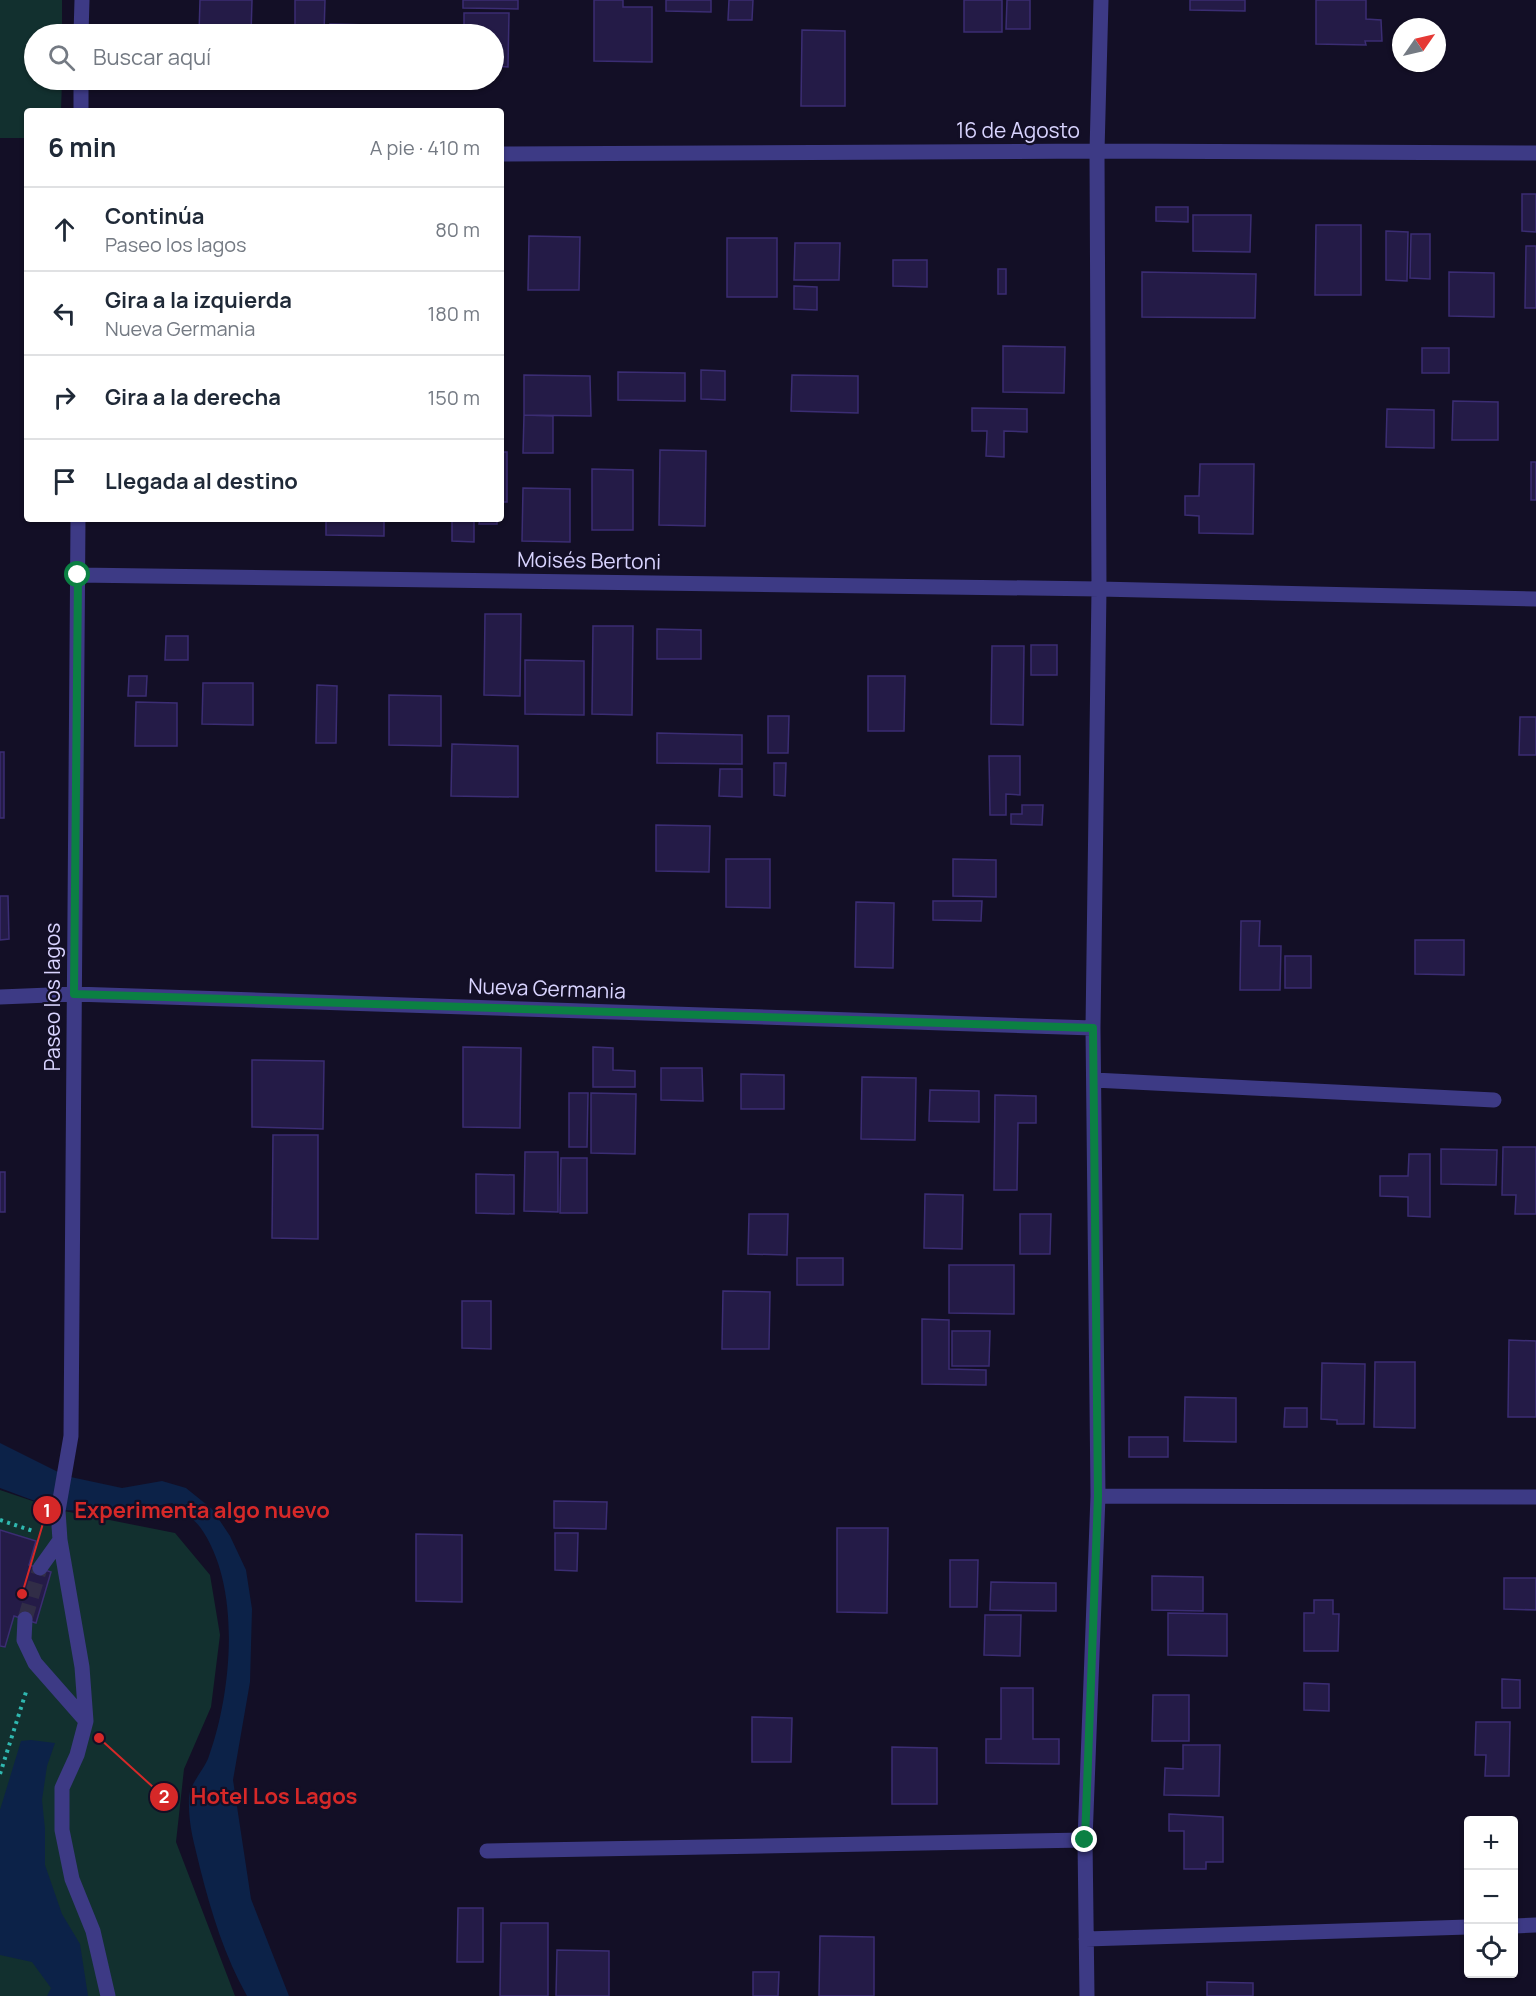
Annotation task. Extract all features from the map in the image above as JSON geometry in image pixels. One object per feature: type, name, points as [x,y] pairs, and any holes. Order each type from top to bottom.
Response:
[{"type":"street","points":[[81,24],[82,0]]},
{"type":"street","points":[[1087,1996],[1085,1840],[1098,1496],[1093,1028],[1099,589],[1097,151],[1101,0]]},
{"type":"street","points":[[81,90],[81,108]]},
{"type":"street","name":"16 de Agosto","points":[[504,154],[1097,151],[1536,153]]},
{"type":"street","name":"Paseo los lagos","points":[[78,522],[71,1436],[58,1511],[60,1540],[82,1667],[86,1721],[77,1755],[62,1788],[62,1830],[72,1879],[93,1931],[108,1996]]},
{"type":"street","name":"Moisés Bertoni","points":[[78,575],[1099,589],[1536,599]]},
{"type":"street","name":"Nueva Germania","points":[[0,997],[74,994],[1093,1028]]},
{"type":"street","points":[[1094,1080],[1494,1100]]},
{"type":"street","points":[[1098,1496],[1536,1497]]},
{"type":"street","points":[[40,1568],[60,1540]]},
{"type":"street","points":[[25,1619],[24,1640],[35,1663],[86,1721]]},
{"type":"street","points":[[487,1851],[1085,1840]]},
{"type":"street","points":[[1518,1926],[1536,1925]]},
{"type":"street","points":[[1086,1939],[1464,1927]]},
{"type":"path","points":[[0,1774],[35,1663]]},
{"type":"green space","points":[[0,0],[62,0],[62,24],[24,24],[24,90],[62,90],[61,108],[24,108],[24,138],[0,138]]},
{"type":"green space","points":[[0,1490],[59,1510],[175,1533],[210,1575],[220,1635],[211,1707],[184,1769],[176,1842],[235,1996],[0,1996],[0,1646],[5,1647],[14,1616],[36,1623],[51,1572],[29,1565],[36,1541],[0,1530]]},
{"type":"water","points":[[0,1443],[66,1476],[122,1488],[162,1481],[186,1488],[212,1509],[230,1536],[246,1570],[252,1609],[250,1682],[233,1780],[251,1899],[289,1996],[247,1996],[225,1950],[214,1918],[190,1825],[190,1792],[209,1756],[217,1730],[227,1671],[229,1639],[227,1608],[222,1578],[213,1551],[200,1527],[172,1503],[121,1512],[59,1510],[0,1488]]},
{"type":"water","points":[[21,1741],[55,1743],[47,1766],[42,1800],[45,1865],[62,1914],[80,1944],[88,1996],[47,1996],[51,1988],[32,1962],[0,1955],[0,1810]]},
{"type":"building","points":[[200,0],[252,0],[251,24],[199,24]]},
{"type":"building","points":[[295,0],[325,0],[324,24],[295,24]]},
{"type":"building","points":[[463,0],[518,0],[518,9],[463,8]]},
{"type":"building","points":[[594,0],[623,0],[623,7],[652,7],[652,62],[594,61]]},
{"type":"building","points":[[666,0],[711,0],[711,12],[666,11]]},
{"type":"building","points":[[729,0],[753,0],[752,20],[728,20]]},
{"type":"building","points":[[964,0],[1002,0],[1002,32],[964,32]]},
{"type":"building","points":[[1007,0],[1030,0],[1030,29],[1006,29]]},
{"type":"building","points":[[1190,0],[1245,0],[1245,11],[1190,10]]},
{"type":"building","points":[[1316,0],[1366,0],[1366,19],[1381,20],[1382,41],[1365,41],[1366,45],[1316,44]]},
{"type":"building","points":[[464,13],[509,13],[508,67],[504,67],[504,24],[464,24]]},
{"type":"building","points":[[802,30],[845,31],[845,106],[801,106]]},
{"type":"building","points":[[1522,194],[1536,194],[1536,232],[1522,231]]},
{"type":"building","points":[[1156,207],[1188,207],[1188,222],[1156,221]]},
{"type":"building","points":[[1193,215],[1251,215],[1250,252],[1193,251]]},
{"type":"building","points":[[1316,225],[1361,225],[1361,295],[1315,295]]},
{"type":"building","points":[[1386,231],[1408,232],[1407,281],[1386,280]]},
{"type":"building","points":[[1411,234],[1430,234],[1430,279],[1410,278]]},
{"type":"building","points":[[529,236],[580,237],[579,290],[528,290]]},
{"type":"building","points":[[727,238],[777,238],[777,297],[727,297]]},
{"type":"building","points":[[795,243],[840,243],[839,280],[794,280]]},
{"type":"building","points":[[1526,246],[1536,246],[1536,308],[1525,308]]},
{"type":"building","points":[[893,260],[927,260],[927,287],[893,286]]},
{"type":"building","points":[[998,269],[1006,269],[1006,294],[998,294]]},
{"type":"building","points":[[1142,272],[1256,274],[1255,318],[1142,317]]},
{"type":"building","points":[[1449,272],[1494,273],[1494,317],[1449,316]]},
{"type":"building","points":[[794,286],[817,287],[817,310],[794,309]]},
{"type":"building","points":[[1003,346],[1065,347],[1064,393],[1003,392]]},
{"type":"building","points":[[1422,348],[1449,348],[1449,373],[1422,373]]},
{"type":"building","points":[[701,370],[725,371],[725,400],[701,399]]},
{"type":"building","points":[[618,372],[685,373],[685,401],[618,400]]},
{"type":"building","points":[[524,375],[590,376],[591,416],[524,415]]},
{"type":"building","points":[[792,375],[858,376],[858,413],[791,411]]},
{"type":"building","points":[[1453,401],[1498,402],[1498,440],[1452,440]]},
{"type":"building","points":[[972,408],[1027,409],[1027,432],[1004,431],[1004,457],[986,456],[987,431],[972,431]]},
{"type":"building","points":[[1387,409],[1434,410],[1434,448],[1386,447]]},
{"type":"building","points":[[524,415],[553,416],[553,453],[523,453]]},
{"type":"building","points":[[660,450],[706,451],[705,526],[659,525]]},
{"type":"building","points":[[504,452],[507,452],[507,502],[504,502]]},
{"type":"building","points":[[1531,462],[1536,462],[1536,500],[1531,500]]},
{"type":"building","points":[[1200,464],[1254,464],[1253,534],[1199,533],[1199,516],[1185,515],[1185,496],[1199,496]]},
{"type":"building","points":[[592,469],[633,470],[633,530],[592,530]]},
{"type":"building","points":[[523,488],[570,489],[570,542],[522,541]]},
{"type":"building","points":[[326,522],[384,522],[384,536],[326,535]]},
{"type":"building","points":[[452,522],[474,522],[474,542],[452,541]]},
{"type":"building","points":[[479,522],[497,522],[497,524],[479,524]]},
{"type":"building","points":[[485,614],[521,614],[520,696],[484,695]]},
{"type":"building","points":[[593,626],[633,626],[632,715],[592,714]]},
{"type":"building","points":[[657,629],[701,630],[701,659],[657,659]]},
{"type":"building","points":[[166,636],[188,636],[188,660],[165,660]]},
{"type":"building","points":[[1031,645],[1057,645],[1057,675],[1031,675]]},
{"type":"building","points":[[992,646],[1024,646],[1023,725],[991,724]]},
{"type":"building","points":[[525,660],[584,661],[584,715],[525,714]]},
{"type":"building","points":[[129,676],[147,676],[146,696],[128,696]]},
{"type":"building","points":[[868,676],[905,676],[904,731],[868,731]]},
{"type":"building","points":[[203,683],[253,683],[253,725],[202,724]]},
{"type":"building","points":[[317,685],[337,686],[336,743],[316,743]]},
{"type":"building","points":[[389,695],[441,696],[441,746],[389,745]]},
{"type":"building","points":[[136,702],[177,703],[177,746],[135,746]]},
{"type":"building","points":[[768,716],[789,716],[788,753],[768,753]]},
{"type":"building","points":[[1520,717],[1536,717],[1536,755],[1519,755]]},
{"type":"building","points":[[657,733],[742,735],[742,764],[657,763]]},
{"type":"building","points":[[452,744],[518,746],[518,797],[451,796]]},
{"type":"building","points":[[0,752],[4,752],[4,818],[0,818]]},
{"type":"building","points":[[989,756],[1020,756],[1020,795],[1006,794],[1006,815],[990,815]]},
{"type":"building","points":[[774,763],[786,763],[785,796],[774,795]]},
{"type":"building","points":[[720,769],[742,769],[742,797],[719,796]]},
{"type":"building","points":[[1022,805],[1043,805],[1042,825],[1011,824],[1011,814],[1022,814]]},
{"type":"building","points":[[656,825],[710,826],[709,872],[656,871]]},
{"type":"building","points":[[726,859],[770,859],[770,908],[726,907]]},
{"type":"building","points":[[953,859],[996,860],[996,897],[953,896]]},
{"type":"building","points":[[0,896],[8,896],[9,939],[0,940]]},
{"type":"building","points":[[933,901],[982,901],[981,921],[933,920]]},
{"type":"building","points":[[856,902],[894,903],[893,968],[855,967]]},
{"type":"building","points":[[1241,921],[1260,921],[1259,946],[1281,946],[1280,990],[1240,990]]},
{"type":"building","points":[[1415,940],[1464,940],[1464,975],[1415,974]]},
{"type":"building","points":[[1285,956],[1311,956],[1311,988],[1285,988]]},
{"type":"building","points":[[463,1047],[521,1048],[520,1128],[463,1127]]},
{"type":"building","points":[[593,1047],[613,1048],[613,1070],[635,1071],[635,1087],[593,1087]]},
{"type":"building","points":[[252,1060],[324,1061],[323,1129],[252,1127]]},
{"type":"building","points":[[661,1068],[702,1068],[703,1101],[661,1100]]},
{"type":"building","points":[[741,1074],[784,1075],[784,1109],[741,1109]]},
{"type":"building","points":[[862,1077],[916,1078],[915,1140],[861,1139]]},
{"type":"building","points":[[930,1090],[979,1091],[979,1122],[929,1121]]},
{"type":"building","points":[[569,1093],[588,1093],[587,1147],[569,1147]]},
{"type":"building","points":[[591,1093],[636,1094],[635,1154],[591,1153]]},
{"type":"building","points":[[995,1095],[1036,1096],[1036,1123],[1018,1123],[1017,1190],[994,1190]]},
{"type":"building","points":[[273,1135],[318,1135],[318,1239],[272,1238]]},
{"type":"building","points":[[1503,1147],[1536,1147],[1536,1214],[1515,1214],[1516,1195],[1502,1195]]},
{"type":"building","points":[[1441,1149],[1497,1150],[1496,1185],[1441,1184]]},
{"type":"building","points":[[525,1152],[558,1152],[558,1212],[524,1211]]},
{"type":"building","points":[[1409,1154],[1430,1154],[1430,1217],[1408,1216],[1408,1197],[1380,1196],[1380,1176],[1408,1176]]},
{"type":"building","points":[[561,1158],[587,1158],[587,1213],[560,1213]]},
{"type":"building","points":[[0,1172],[5,1172],[5,1212],[0,1212]]},
{"type":"building","points":[[476,1174],[514,1175],[514,1214],[476,1213]]},
{"type":"building","points":[[925,1194],[963,1195],[962,1249],[924,1248]]},
{"type":"building","points":[[749,1214],[788,1214],[787,1255],[748,1254]]},
{"type":"building","points":[[1020,1214],[1051,1214],[1050,1254],[1020,1254]]},
{"type":"building","points":[[797,1258],[843,1258],[843,1285],[797,1285]]},
{"type":"building","points":[[949,1265],[1014,1265],[1014,1314],[949,1313]]},
{"type":"building","points":[[723,1291],[770,1292],[769,1349],[722,1349]]},
{"type":"building","points":[[462,1301],[491,1301],[491,1349],[462,1348]]},
{"type":"building","points":[[922,1319],[949,1320],[949,1369],[986,1370],[986,1385],[922,1384]]},
{"type":"building","points":[[952,1331],[990,1331],[989,1366],[952,1366]]},
{"type":"building","points":[[1509,1340],[1536,1341],[1536,1417],[1508,1417]]},
{"type":"building","points":[[1375,1362],[1415,1362],[1415,1428],[1374,1427]]},
{"type":"building","points":[[1322,1363],[1365,1364],[1364,1424],[1337,1424],[1337,1420],[1321,1419]]},
{"type":"building","points":[[1185,1397],[1236,1398],[1236,1442],[1184,1441]]},
{"type":"building","points":[[1285,1408],[1307,1408],[1307,1427],[1284,1427]]},
{"type":"building","points":[[1129,1437],[1168,1437],[1168,1457],[1129,1457]]},
{"type":"building","points":[[554,1501],[607,1502],[606,1529],[554,1528]]},
{"type":"building","points":[[837,1528],[888,1528],[887,1613],[837,1612]]},
{"type":"building","points":[[0,1530],[36,1541],[29,1565],[51,1572],[36,1623],[14,1616],[5,1647],[0,1646]]},
{"type":"building","points":[[555,1533],[578,1533],[577,1571],[555,1570]]},
{"type":"building","points":[[416,1534],[462,1535],[462,1602],[416,1601]]},
{"type":"building","points":[[950,1560],[978,1560],[977,1607],[950,1607]]},
{"type":"building","points":[[1152,1576],[1203,1577],[1203,1611],[1152,1610]]},
{"type":"building","points":[[1504,1578],[1536,1578],[1536,1610],[1504,1609]]},
{"type":"building","points":[[991,1582],[1056,1583],[1056,1611],[990,1610]]},
{"type":"building","points":[[1314,1600],[1333,1600],[1333,1614],[1339,1614],[1338,1651],[1304,1651],[1304,1613],[1314,1613]]},
{"type":"building","points":[[1168,1613],[1227,1614],[1227,1656],[1168,1655]]},
{"type":"building","points":[[985,1615],[1021,1615],[1020,1656],[984,1655]]},
{"type":"building","points":[[1502,1679],[1520,1680],[1520,1708],[1502,1708]]},
{"type":"building","points":[[1304,1683],[1329,1684],[1329,1711],[1304,1710]]},
{"type":"building","points":[[1001,1688],[1033,1688],[1033,1739],[1059,1739],[1059,1764],[986,1763],[986,1739],[1001,1739]]},
{"type":"building","points":[[1153,1695],[1189,1695],[1189,1741],[1152,1741]]},
{"type":"building","points":[[752,1717],[792,1718],[791,1762],[752,1762]]},
{"type":"building","points":[[1476,1722],[1510,1722],[1509,1776],[1485,1776],[1486,1755],[1475,1755]]},
{"type":"building","points":[[1183,1745],[1220,1745],[1219,1796],[1164,1795],[1165,1768],[1183,1769]]},
{"type":"building","points":[[892,1747],[937,1748],[937,1804],[892,1804]]},
{"type":"building","points":[[1169,1814],[1223,1817],[1223,1862],[1206,1862],[1206,1869],[1184,1869],[1184,1831],[1169,1831]]},
{"type":"building","points":[[458,1908],[483,1908],[483,1962],[457,1962]]},
{"type":"building","points":[[501,1923],[548,1923],[548,1996],[500,1996]]},
{"type":"building","points":[[820,1936],[874,1937],[874,1996],[819,1996]]},
{"type":"building","points":[[557,1950],[609,1951],[609,1996],[556,1996]]},
{"type":"building","points":[[753,1972],[779,1972],[778,1996],[753,1996]]},
{"type":"building","points":[[1207,1982],[1253,1983],[1253,1996],[1207,1996]]},
{"type":"tunnel","points":[[25,1619],[40,1568]]},
{"type":"place","name":"Experimenta algo nuevo","points":[[22,1594]]},
{"type":"place","name":"Hotel Los Lagos","points":[[99,1738]]},
{"type":"route","points":[[78,575],[74,994],[1093,1028],[1098,1496],[1085,1840]]}]
